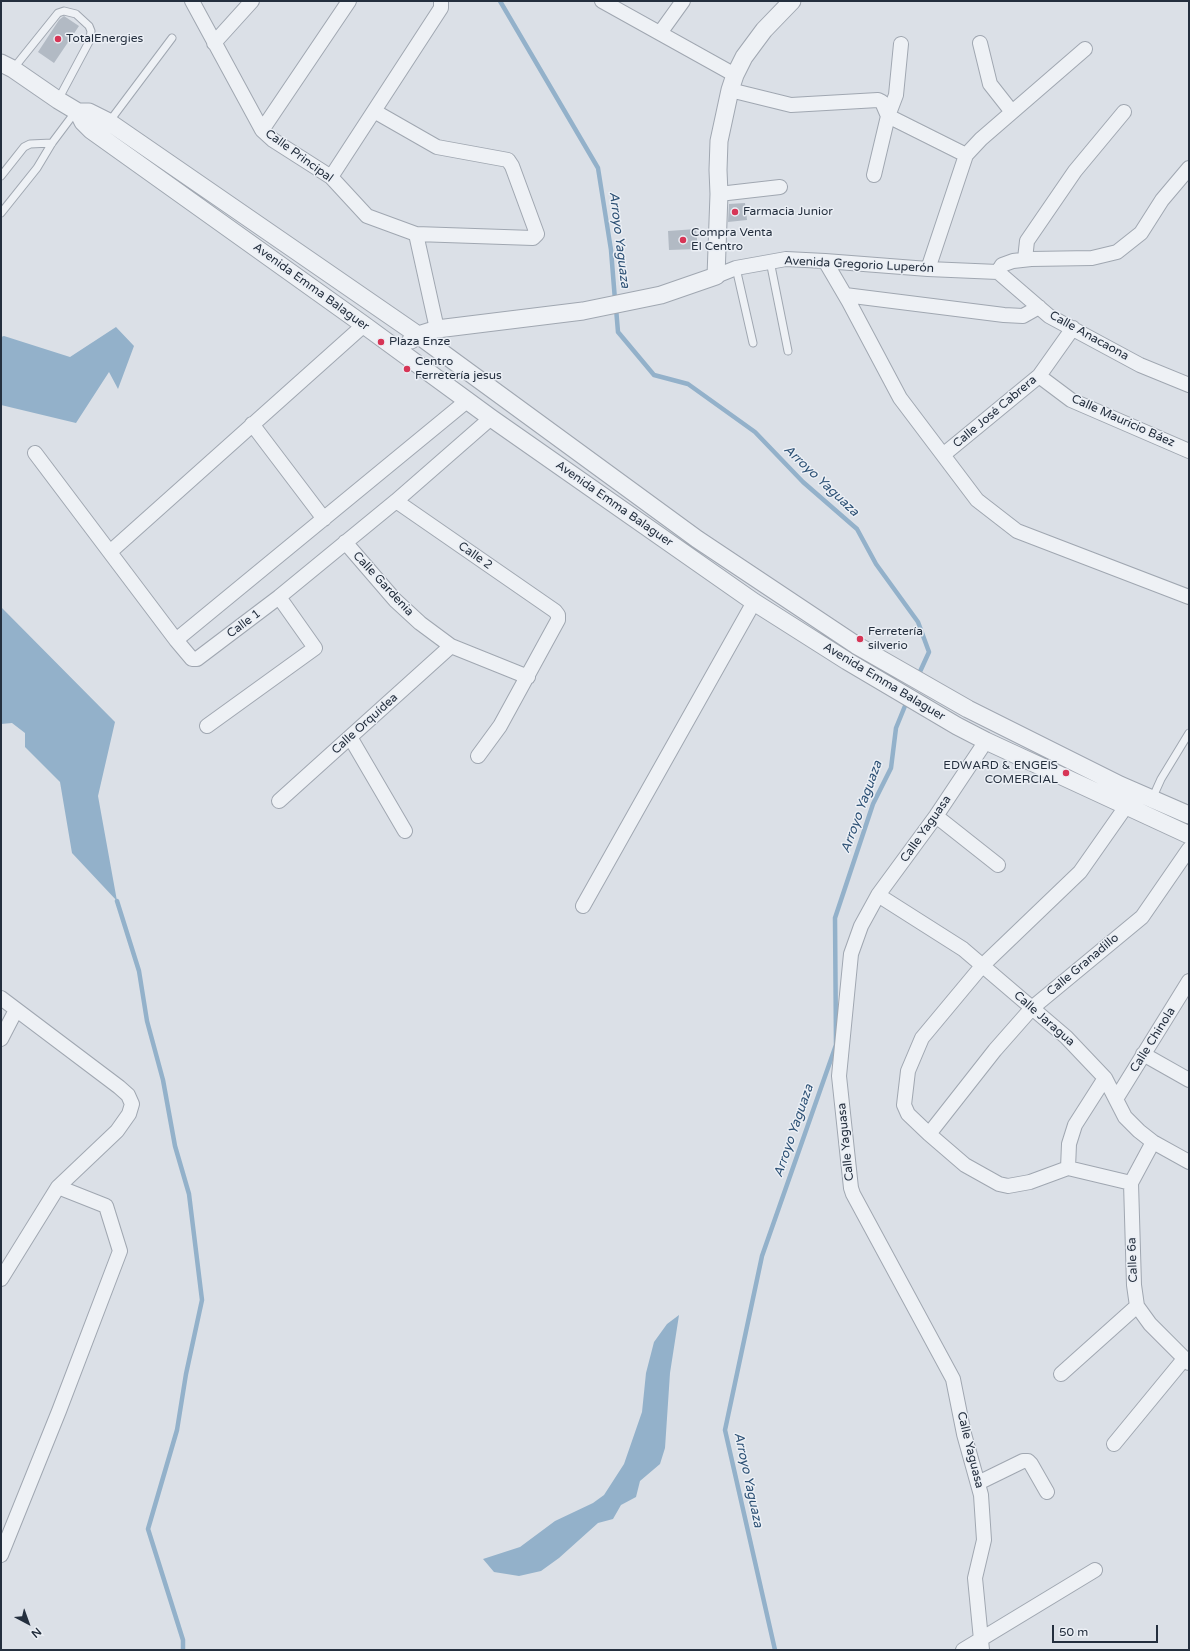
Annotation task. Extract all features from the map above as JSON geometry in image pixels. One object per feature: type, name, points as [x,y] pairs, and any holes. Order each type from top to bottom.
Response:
[{"type":"street","name":"Calle Principal","points":[[192,1],[262,130],[273,140],[331,177],[367,216],[416,234],[533,238],[537,234],[512,166],[508,160],[437,148],[374,111]]},
{"type":"street","points":[[214,43],[252,1]]},
{"type":"street","points":[[262,130],[349,1]]},
{"type":"street","points":[[331,177],[441,8],[441,1]]},
{"type":"street","points":[[602,1],[660,33],[732,83],[791,105],[878,100],[882,102],[888,116],[966,155]]},
{"type":"street","points":[[660,33],[683,1]]},
{"type":"street","points":[[716,276],[720,194],[719,142],[732,83],[748,52],[785,3]]},
{"type":"street","points":[[980,43],[990,84],[1012,112]]},
{"type":"street","points":[[874,175],[888,116],[896,95],[901,44]]},
{"type":"street","points":[[928,269],[966,155],[981,139],[1085,49]]},
{"type":"street","name":"Avenida Emma Balaguer","points":[[7,66],[77,111],[89,112],[109,122],[418,335],[697,538],[856,645],[968,709],[1152,799],[1189,815]]},
{"type":"street","name":"Avenida Emma Balaguer","points":[[77,111],[83,122],[91,130],[397,348],[491,418],[754,602],[847,661],[957,726],[986,741],[1189,835]]},
{"type":"street","points":[[1025,260],[1027,241],[1075,170],[1124,112]]},
{"type":"street","points":[[998,272],[1002,265],[1013,261],[1092,258],[1116,252],[1141,233],[1162,200],[1189,168]]},
{"type":"street","points":[[720,194],[780,188]]},
{"type":"street","points":[[416,234],[437,329]]},
{"type":"street","name":"Avenida Gregorio Luperón","points":[[397,348],[418,335],[437,329],[583,311],[661,296],[736,268],[770,261],[786,259],[928,269],[998,272]]},
{"type":"street","points":[[825,261],[845,295],[900,398],[977,500],[1017,531],[1189,597]]},
{"type":"street","name":"Calle Anacaona","points":[[998,272],[1049,316],[1140,364],[1189,385]]},
{"type":"street","points":[[845,295],[1016,316],[1023,316],[1039,307]]},
{"type":"street","points":[[110,552],[364,325]]},
{"type":"street","name":"Calle José Cabrera","points":[[943,455],[1039,376],[1073,328]]},
{"type":"street","name":"Calle Mauricio Báez","points":[[1039,376],[1071,400],[1189,451]]},
{"type":"street","points":[[176,640],[468,400]]},
{"type":"street","name":"Calle 1","points":[[35,453],[176,640],[192,658],[197,659],[279,597],[396,501],[491,418]]},
{"type":"street","points":[[252,424],[324,519]]},
{"type":"street","name":"Calle 2","points":[[396,501],[555,611],[558,615],[558,620],[528,677]]},
{"type":"street","points":[[687,555],[697,538]]},
{"type":"street","name":"Calle Gardenia","points":[[345,542],[395,600],[420,623],[451,646],[528,677]]},
{"type":"street","points":[[207,726],[315,648],[279,597]]},
{"type":"street","points":[[583,906],[754,602]]},
{"type":"street","name":"Calle Orquídea","points":[[279,801],[451,646]]},
{"type":"street","points":[[478,756],[500,726],[528,677]]},
{"type":"street","points":[[350,737],[405,831]]},
{"type":"street","name":"Calle Yaguasa","points":[[981,1644],[975,1578],[985,1536],[981,1495],[964,1434],[952,1375],[851,1188],[839,1076],[851,954],[862,926],[878,895],[936,816],[986,741]]},
{"type":"street","points":[[1127,805],[1080,872],[982,966],[922,1038],[908,1071],[904,1105],[908,1114],[928,1134],[965,1165],[999,1184],[1008,1186],[1030,1182],[1068,1168],[1131,1183]]},
{"type":"street","points":[[936,816],[998,865]]},
{"type":"street","name":"Calle Granadillo","points":[[928,1134],[995,1050],[1032,1008],[1142,917],[1189,849]]},
{"type":"street","name":"Calle Jaragua","points":[[878,895],[963,949],[1066,1037],[1105,1078],[1125,1117],[1139,1132],[1153,1142],[1189,1162]]},
{"type":"street","name":"Calle Chinola","points":[[1116,1098],[1189,981]]},
{"type":"street","points":[[1,998],[119,1087],[128,1095],[132,1104],[129,1114],[117,1132],[58,1187],[1,1279]]},
{"type":"street","points":[[1,1039],[16,1010]]},
{"type":"street","points":[[1143,1054],[1189,1080]]},
{"type":"street","points":[[1068,1168],[1069,1144],[1074,1125],[1105,1078]]},
{"type":"street","name":"Calle 6a","points":[[1136,1306],[1131,1183],[1153,1142]]},
{"type":"street","points":[[1,1555],[59,1412],[120,1252],[106,1206],[58,1187]]},
{"type":"street","points":[[1061,1374],[1136,1306],[1150,1324],[1186,1361],[1114,1444]]},
{"type":"street","points":[[978,1483],[1022,1461],[1028,1461],[1047,1492]]},
{"type":"street","points":[[963,1650],[981,1644],[1095,1570]]},
{"type":"lane","points":[[7,66],[58,13],[64,11],[76,14],[89,26],[91,31],[90,40],[58,100]]},
{"type":"lane","points":[[109,122],[172,38]]},
{"type":"lane","points":[[1,213],[37,168],[52,143],[77,111]]},
{"type":"lane","points":[[1,176],[24,147],[30,144],[52,143]]},
{"type":"lane","points":[[770,261],[788,351]]},
{"type":"lane","points":[[736,268],[753,343]]},
{"type":"lane","points":[[1152,799],[1161,779],[1189,733]]},
{"type":"water","points":[[116,327],[134,346],[118,389],[109,372],[76,423],[1,405],[1,337],[4,336],[70,357]]},
{"type":"water","points":[[1,607],[115,722],[98,796],[117,901],[72,853],[60,782],[25,747],[25,733],[12,723],[1,724]]},
{"type":"water","points":[[679,1315],[670,1373],[665,1448],[660,1464],[640,1481],[636,1497],[621,1505],[613,1519],[598,1523],[559,1558],[541,1571],[519,1576],[494,1572],[483,1559],[520,1547],[555,1521],[593,1503],[604,1495],[624,1464],[642,1412],[646,1373],[654,1342],[667,1324]]},
{"type":"building","name":"TotalEnergies","points":[[64,16],[79,26],[54,63],[38,52],[59,20]]},
{"type":"building","name":"Farmacia Junior","points":[[745,203],[747,220],[728,222],[729,204]]},
{"type":"building","name":"Compra Venta El Centro","points":[[696,229],[698,249],[669,250],[668,231]]},
{"type":"waterway","name":"Arroyo Yaguaza","points":[[500,1],[598,168],[611,250],[615,300]]},
{"type":"waterway","name":"Arroyo Yaguaza","points":[[616,308],[618,332],[654,375],[688,384],[755,432],[803,482],[857,529],[876,564],[918,622],[929,652],[918,676]]},
{"type":"waterway","name":"Arroyo Yaguaza","points":[[775,1650],[725,1430],[762,1256],[836,1045],[835,918],[873,804],[891,768],[896,728],[907,701]]},
{"type":"waterway","points":[[117,901],[139,971],[147,1021],[163,1080],[175,1146],[189,1194],[202,1300],[186,1374],[177,1430],[148,1529],[183,1640],[183,1650]]},
{"type":"place","name":"TotalEnergies","points":[[58,39]]},
{"type":"place","name":"Farmacia Junior","points":[[735,212]]},
{"type":"place","name":"Compra Venta El Centro","points":[[683,240]]},
{"type":"place","name":"Plaza Enze","points":[[381,342]]},
{"type":"place","name":"Centro Ferretería jesus","points":[[407,369]]},
{"type":"place","name":"Ferretería silverio","points":[[860,639]]},
{"type":"place","name":"EDWARD & ENGElS COMERCIAL","points":[[1066,773]]}]
